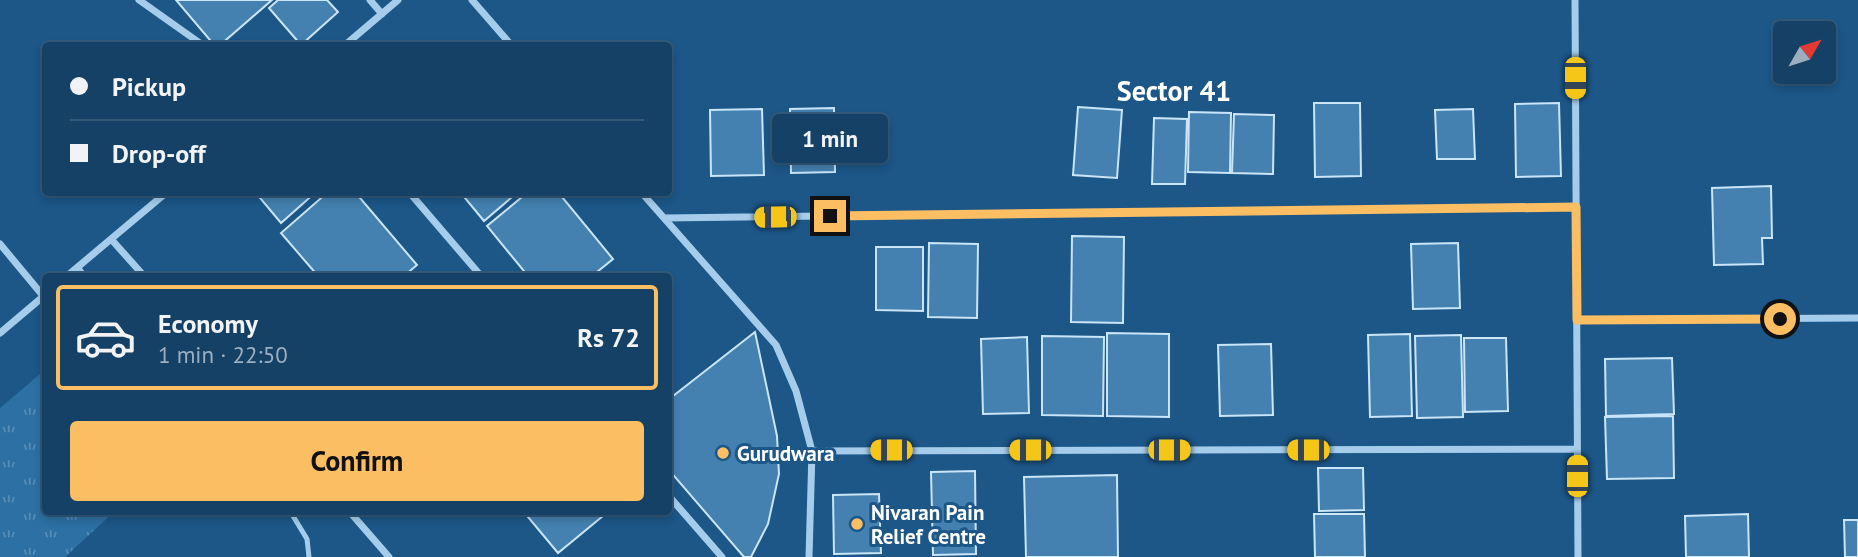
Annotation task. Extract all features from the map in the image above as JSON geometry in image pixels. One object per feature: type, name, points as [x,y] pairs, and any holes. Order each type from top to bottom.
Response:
[{"type":"street","points":[[139,0],[198,42]]},
{"type":"street","points":[[370,0],[382,14]]},
{"type":"street","points":[[349,42],[398,0]]},
{"type":"street","points":[[472,0],[509,42]]},
{"type":"street","points":[[1575,0],[1578,557]]},
{"type":"street","points":[[71,273],[162,196]]},
{"type":"street","points":[[412,196],[478,273]]},
{"type":"street","points":[[645,196],[776,345],[796,391],[812,451],[809,557]]},
{"type":"street","points":[[664,218],[1576,207]]},
{"type":"street","points":[[111,239],[141,273]]},
{"type":"street","points":[[0,244],[42,293]]},
{"type":"street","points":[[0,333],[42,298]]},
{"type":"street","points":[[1577,320],[1858,318]]},
{"type":"street","points":[[812,451],[1577,449]]},
{"type":"street","points":[[672,500],[722,557]]},
{"type":"street","points":[[352,515],[389,557]]},
{"type":"lane","points":[[78,267],[83,273]]},
{"type":"lane","points":[[292,515],[307,539],[309,557]]},
{"type":"green space","points":[[42,373],[42,515],[111,515],[65,557],[0,557],[0,408]]},
{"type":"building","points":[[176,0],[272,0],[224,42],[212,42]]},
{"type":"building","points":[[278,0],[327,0],[338,12],[304,42],[298,42],[269,8]]},
{"type":"building","points":[[1314,103],[1360,103],[1361,176],[1315,177]]},
{"type":"building","points":[[1559,103],[1561,176],[1516,177],[1515,104]]},
{"type":"building","points":[[1078,107],[1122,110],[1117,178],[1073,175]]},
{"type":"building","points":[[834,108],[835,172],[791,173],[790,109]]},
{"type":"building","points":[[762,109],[764,175],[711,176],[710,110]]},
{"type":"building","points":[[1473,109],[1475,159],[1437,159],[1435,110]]},
{"type":"building","points":[[1189,112],[1231,113],[1230,173],[1188,172]]},
{"type":"building","points":[[1234,114],[1274,115],[1273,174],[1232,173]]},
{"type":"building","points":[[1154,118],[1187,119],[1185,184],[1152,184]]},
{"type":"building","points":[[1771,186],[1772,238],[1762,238],[1763,264],[1714,265],[1712,188]]},
{"type":"building","points":[[258,196],[311,196],[281,223]]},
{"type":"building","points":[[323,196],[358,196],[417,265],[408,273],[315,273],[281,233]]},
{"type":"building","points":[[463,196],[513,196],[484,221]]},
{"type":"building","points":[[523,196],[561,196],[613,259],[596,273],[526,273],[487,226]]},
{"type":"building","points":[[1072,236],[1124,237],[1123,323],[1071,322]]},
{"type":"building","points":[[929,243],[978,244],[977,318],[928,317]]},
{"type":"building","points":[[1458,243],[1460,308],[1413,309],[1411,244]]},
{"type":"building","points":[[876,247],[923,247],[923,311],[876,310]]},
{"type":"building","name":"Gurudwara","points":[[755,332],[777,436],[779,474],[768,524],[751,557],[744,557],[672,474],[672,397]]},
{"type":"building","points":[[1107,333],[1169,334],[1169,417],[1107,416]]},
{"type":"building","points":[[1410,334],[1412,416],[1370,417],[1368,335]]},
{"type":"building","points":[[1461,335],[1463,417],[1417,418],[1415,336]]},
{"type":"building","points":[[1042,336],[1104,337],[1103,416],[1042,415]]},
{"type":"building","points":[[1027,337],[1029,413],[983,414],[981,339]]},
{"type":"building","points":[[1464,338],[1506,338],[1508,411],[1465,412]]},
{"type":"building","points":[[1271,344],[1273,415],[1220,416],[1218,345]]},
{"type":"building","points":[[1672,358],[1674,414],[1606,416],[1605,359]]},
{"type":"building","points":[[1673,416],[1674,478],[1607,479],[1605,417]]},
{"type":"building","points":[[1318,468],[1363,468],[1364,510],[1319,511]]},
{"type":"building","points":[[975,471],[976,554],[933,555],[931,472]]},
{"type":"building","points":[[1117,475],[1118,557],[1026,557],[1024,477]]},
{"type":"building","name":"Nivaran Pain Relief Centre","points":[[879,494],[881,553],[834,554],[833,495]]},
{"type":"building","points":[[1314,514],[1364,514],[1365,557],[1315,557]]},
{"type":"building","points":[[1748,514],[1749,557],[1686,557],[1685,516]]},
{"type":"building","points":[[526,515],[604,515],[558,553]]},
{"type":"building","points":[[1844,520],[1858,520],[1858,557],[1845,557]]},
{"type":"place","name":"Gurudwara","points":[[723,453]]},
{"type":"place","name":"Nivaran Pain Relief Centre","points":[[857,524]]},
{"type":"district","name":"Sector 41","points":[[1174,90]]},
{"type":"route","points":[[830,216],[1576,207],[1577,320],[1780,319]]}]
